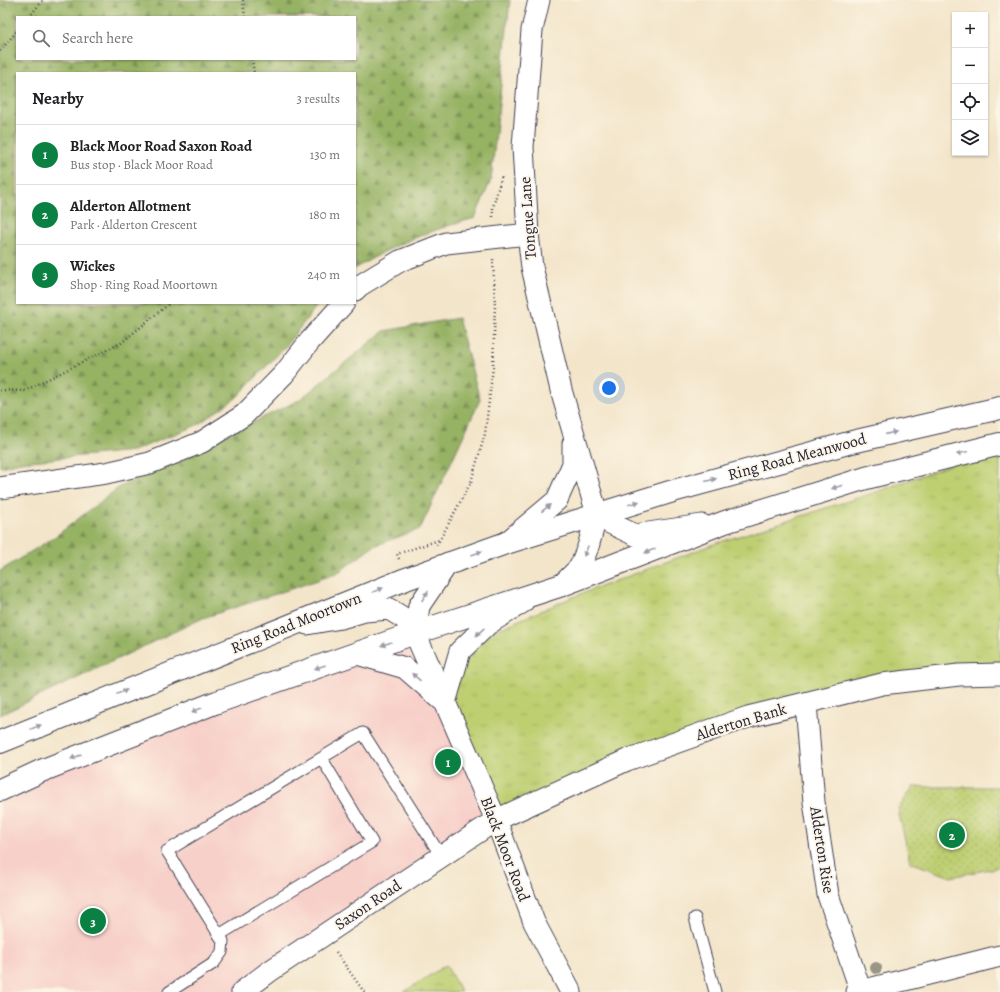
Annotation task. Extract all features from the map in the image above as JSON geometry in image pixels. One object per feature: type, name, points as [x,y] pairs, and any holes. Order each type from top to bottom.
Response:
[{"type":"highway","name":"Ring Road Meanwood","points":[[596,514],[852,442],[1000,408]]},
{"type":"highway","points":[[0,790],[41,771],[217,702],[415,633],[562,585],[725,522],[866,478],[1000,444]]},
{"type":"highway","name":"Ring Road Moortown","points":[[0,742],[448,563],[596,514]]},
{"type":"street","name":"Tongue Lane","points":[[539,0],[532,30],[523,147],[528,234],[532,267],[561,390],[596,514]]},
{"type":"street","points":[[356,289],[400,261],[446,243],[528,234]]},
{"type":"street","points":[[0,488],[106,472],[143,464],[202,442],[244,415],[284,374],[310,341],[343,304]]},
{"type":"street","name":"Tongue Lane","points":[[506,543],[557,500],[573,464],[574,432]]},
{"type":"street","points":[[562,585],[580,567],[588,547],[596,514],[610,523],[635,535],[725,522]]},
{"type":"street","points":[[415,633],[419,606],[448,563]]},
{"type":"street","points":[[445,703],[460,651],[488,624],[535,594]]},
{"type":"street","name":"Black Moor Road","points":[[290,626],[341,618],[365,611],[389,609],[405,619],[415,633],[496,820],[534,922],[571,992]]},
{"type":"street","name":"Black Moor Road","points":[[356,654],[405,668],[445,703]]},
{"type":"street","name":"Alderton Bank","points":[[496,820],[627,760],[748,717],[882,684],[959,675],[1000,674]]},
{"type":"street","name":"Alderton Rise","points":[[806,703],[814,802],[828,895],[860,992]]},
{"type":"street","name":"Saxon Road","points":[[242,992],[324,935],[496,820]]},
{"type":"street","points":[[860,992],[1000,956]]},
{"type":"lane","points":[[170,992],[214,963],[222,952],[223,941],[167,851],[363,733],[442,856]]},
{"type":"lane","points":[[219,935],[372,842],[322,759]]},
{"type":"lane","points":[[695,918],[715,992]]},
{"type":"path","points":[[30,16],[43,0]]},
{"type":"path","points":[[243,0],[246,16]]},
{"type":"path","points":[[0,51],[16,32]]},
{"type":"path","points":[[252,60],[254,72]]},
{"type":"path","points":[[439,539],[450,523],[471,482],[485,434],[493,367],[495,305],[493,207],[503,173]]},
{"type":"path","points":[[0,390],[24,391],[121,343],[169,304]]},
{"type":"path","points":[[324,935],[364,992]]},
{"type":"shaded area","points":[[415,633],[496,820],[242,992],[0,992],[0,790]]},
{"type":"green space","points":[[0,0],[510,0],[491,180],[475,218],[444,227],[398,245],[356,268],[356,72],[16,72],[16,304],[318,304],[285,347],[236,398],[197,425],[133,451],[20,462],[0,467]]},
{"type":"green space","points":[[458,318],[480,400],[420,529],[374,546],[336,574],[203,618],[0,715],[0,571],[56,536],[118,488],[299,400],[384,331]]},
{"type":"green space","points":[[1000,447],[1000,674],[806,703],[496,820],[445,703],[466,662],[479,645],[494,631],[573,597],[714,544],[873,493]]},
{"type":"green space","points":[[913,787],[1000,787],[1000,867],[951,877],[910,862],[898,809]]},
{"type":"green space","points":[[446,965],[461,992],[404,992]]},
{"type":"place","name":"Black Moor Road Saxon Road","points":[[448,762]]},
{"type":"place","name":"Alderton Allotment","points":[[952,835]]},
{"type":"place","name":"Wickes","points":[[93,921]]}]
